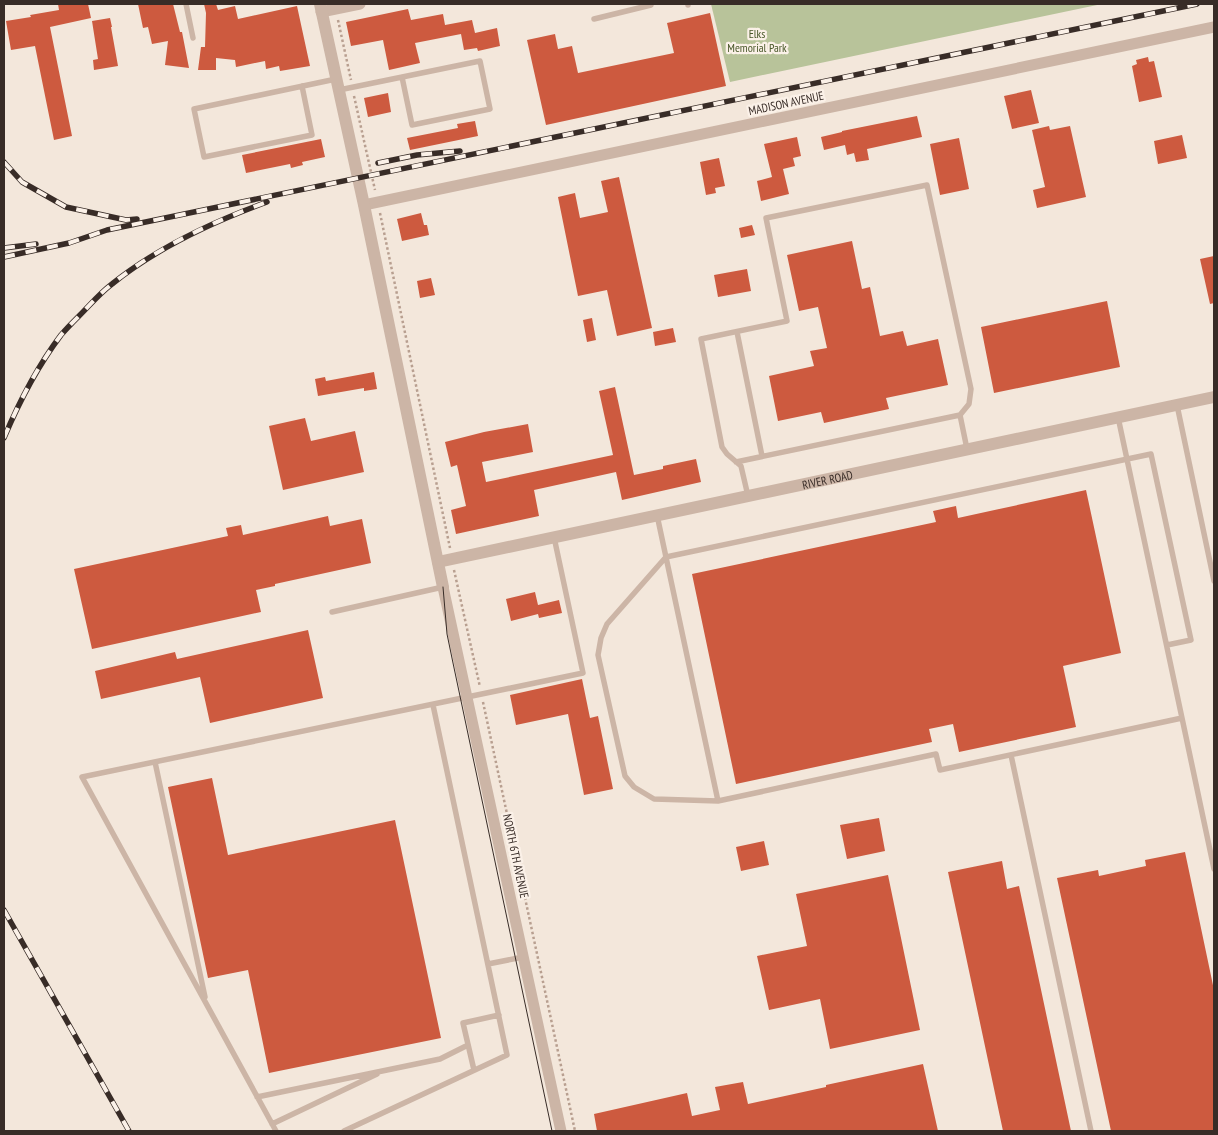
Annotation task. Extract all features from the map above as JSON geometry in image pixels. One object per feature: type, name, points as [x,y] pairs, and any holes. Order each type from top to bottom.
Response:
[{"type":"street","points":[[360,4],[321,8],[444,587]]},
{"type":"street","name":"MADISON AVENUE","points":[[364,205],[1214,27]]},
{"type":"street","name":"RIVER ROAD","points":[[438,562],[1214,397]]},
{"type":"street","name":"NORTH 6TH AVENUE","points":[[444,587],[561,1131]]},
{"type":"lane","points":[[186,4],[193,38]]},
{"type":"lane","points":[[594,19],[651,6],[650,4]]},
{"type":"lane","points":[[302,86],[312,135],[204,157],[194,108],[302,86],[402,77],[480,61],[490,110],[412,125],[402,77]]},
{"type":"lane","points":[[736,462],[960,415],[968,404],[971,389],[927,185],[766,218],[787,321],[701,339],[722,447],[727,454],[736,462],[741,466],[748,496]]},
{"type":"lane","points":[[737,332],[762,456]]},
{"type":"lane","points":[[1177,405],[1214,581]]},
{"type":"lane","points":[[960,415],[968,449]]},
{"type":"lane","points":[[1118,417],[1214,868]]},
{"type":"lane","points":[[1167,645],[1191,640],[1151,454],[666,557],[607,624],[600,638],[598,654],[625,776],[634,787],[654,799],[718,801],[936,754],[940,770],[1182,718]]},
{"type":"lane","points":[[658,515],[718,801]]},
{"type":"lane","points":[[276,1131],[82,777],[583,673],[554,537]]},
{"type":"lane","points":[[332,612],[444,587]]},
{"type":"lane","points":[[344,1131],[507,1054],[433,705]]},
{"type":"lane","points":[[1011,755],[1091,1131]]},
{"type":"lane","points":[[156,762],[207,1005]]},
{"type":"lane","points":[[488,964],[524,957]]},
{"type":"lane","points":[[474,1070],[463,1022],[499,1015]]},
{"type":"lane","points":[[257,1097],[440,1059],[468,1045]]},
{"type":"lane","points":[[272,1124],[385,1070]]},
{"type":"green space","name":"Elks Memorial Park","points":[[711,4],[1102,4],[730,82]]},
{"type":"building","points":[[58,4],[88,4],[91,18],[50,27],[72,136],[54,140],[35,46],[11,50],[6,21],[59,10]]},
{"type":"building","points":[[138,4],[173,4],[180,32],[182,32],[189,68],[165,65],[168,41],[152,44],[148,27],[143,28]]},
{"type":"building","points":[[204,4],[216,4],[218,10],[235,6],[238,19],[297,6],[310,66],[280,71],[279,66],[266,69],[265,61],[236,67],[235,60],[216,58],[216,70],[198,70],[201,47],[205,47],[206,13]]},
{"type":"building","points":[[408,9],[411,20],[443,14],[445,25],[472,20],[475,33],[497,28],[500,46],[478,51],[477,48],[464,50],[461,34],[415,43],[420,63],[389,70],[383,40],[351,46],[346,22]]},
{"type":"building","points":[[710,13],[726,86],[546,125],[527,40],[555,34],[558,49],[572,46],[578,73],[674,53],[667,23]]},
{"type":"building","points":[[110,18],[118,66],[94,70],[93,60],[98,59],[92,21]]},
{"type":"building","points":[[1148,57],[1149,62],[1154,61],[1162,97],[1139,102],[1132,66],[1137,64],[1136,60]]},
{"type":"building","points":[[1031,90],[1039,123],[1012,129],[1004,96]]},
{"type":"building","points":[[388,93],[391,112],[368,117],[364,98]]},
{"type":"building","points":[[917,116],[922,137],[867,149],[869,160],[856,162],[854,153],[847,155],[845,145],[824,150],[821,137]]},
{"type":"building","points":[[475,121],[478,136],[410,150],[407,138],[458,128],[457,124]]},
{"type":"building","points":[[1049,126],[1050,130],[1070,126],[1086,197],[1037,208],[1033,190],[1045,187],[1032,130]]},
{"type":"building","points":[[1182,135],[1187,158],[1158,164],[1154,141]]},
{"type":"building","points":[[797,137],[801,156],[793,158],[795,166],[783,169],[789,194],[761,201],[757,181],[772,177],[764,144]]},
{"type":"building","points":[[959,138],[969,189],[940,195],[930,144]]},
{"type":"building","points":[[321,139],[325,157],[302,162],[303,165],[291,168],[290,164],[246,173],[242,155]]},
{"type":"building","points":[[719,158],[725,186],[715,188],[716,193],[706,195],[700,162]]},
{"type":"building","points":[[619,177],[652,328],[617,336],[607,290],[578,296],[558,197],[575,193],[580,218],[608,212],[601,181]]},
{"type":"building","points":[[421,213],[424,225],[427,225],[429,235],[402,241],[397,219]]},
{"type":"building","points":[[752,225],[755,235],[741,238],[739,228]]},
{"type":"building","points":[[852,241],[862,289],[870,287],[880,336],[903,331],[907,346],[938,339],[948,385],[886,398],[889,409],[824,423],[821,412],[778,421],[769,376],[814,366],[810,351],[827,348],[818,307],[799,311],[787,255]]},
{"type":"building","points":[[1214,256],[1214,303],[1210,304],[1200,259]]},
{"type":"building","points":[[747,269],[751,291],[718,297],[714,275]]},
{"type":"building","points":[[431,278],[435,295],[420,298],[417,281]]},
{"type":"building","points":[[1107,301],[1120,367],[994,393],[981,327]]},
{"type":"building","points":[[592,318],[596,340],[587,342],[583,320]]},
{"type":"building","points":[[673,328],[676,342],[655,346],[653,332]]},
{"type":"building","points":[[374,372],[377,389],[364,391],[364,388],[318,396],[315,379],[325,377],[326,381]]},
{"type":"building","points":[[615,387],[634,475],[696,459],[701,482],[622,500],[616,472],[534,490],[539,516],[456,534],[451,510],[466,506],[457,465],[451,467],[445,442],[484,432],[528,424],[533,452],[482,462],[486,482],[613,455],[599,391]]},
{"type":"building","points":[[305,418],[311,441],[355,431],[364,472],[283,490],[269,426]]},
{"type":"building","points":[[1086,490],[1121,653],[1063,666],[1076,727],[959,752],[953,724],[929,729],[932,742],[736,784],[692,574],[936,522],[933,511],[956,506],[958,518]]},
{"type":"building","points":[[328,516],[330,526],[362,519],[371,563],[256,590],[261,612],[92,649],[74,569],[228,536],[226,528],[241,525],[243,535]]},
{"type":"building","points":[[535,592],[538,605],[559,600],[562,613],[539,618],[538,614],[511,621],[506,599]]},
{"type":"building","points":[[308,630],[323,698],[210,723],[200,677],[101,699],[95,671],[175,652],[177,659]]},
{"type":"building","points":[[582,679],[590,718],[598,716],[613,789],[584,795],[568,714],[516,725],[510,695]]},
{"type":"building","points":[[212,778],[228,855],[395,820],[441,1038],[269,1073],[248,970],[208,978],[168,787]]},
{"type":"building","points":[[879,818],[885,851],[847,859],[840,825]]},
{"type":"building","points":[[764,841],[769,865],[741,871],[736,847]]},
{"type":"building","points":[[1185,852],[1214,990],[1214,1131],[1111,1131],[1057,878],[1098,870],[1099,876],[1146,866],[1145,860]]},
{"type":"building","points":[[1002,861],[1007,889],[1019,886],[1071,1131],[1003,1131],[948,872]]},
{"type":"building","points":[[888,875],[920,1030],[830,1049],[820,999],[769,1010],[757,956],[807,946],[796,894]]},
{"type":"building","points":[[923,1064],[938,1131],[597,1131],[594,1114],[687,1093],[692,1116],[720,1110],[715,1087],[743,1082],[748,1104]]},
{"type":"tram line","points":[[443,587],[447,634],[552,1131]]},
{"type":"railway","points":[[4,257],[69,243],[107,230],[1197,4]]},
{"type":"railway","points":[[378,163],[417,155],[460,151]]},
{"type":"railway","points":[[4,162],[22,182],[66,207],[126,220],[137,219]]},
{"type":"railway","points":[[4,438],[29,385],[52,347],[103,291],[148,258],[167,247],[206,227],[267,202]]},
{"type":"railway","points":[[4,248],[36,244]]},
{"type":"railway","points":[[4,910],[129,1131]]}]
